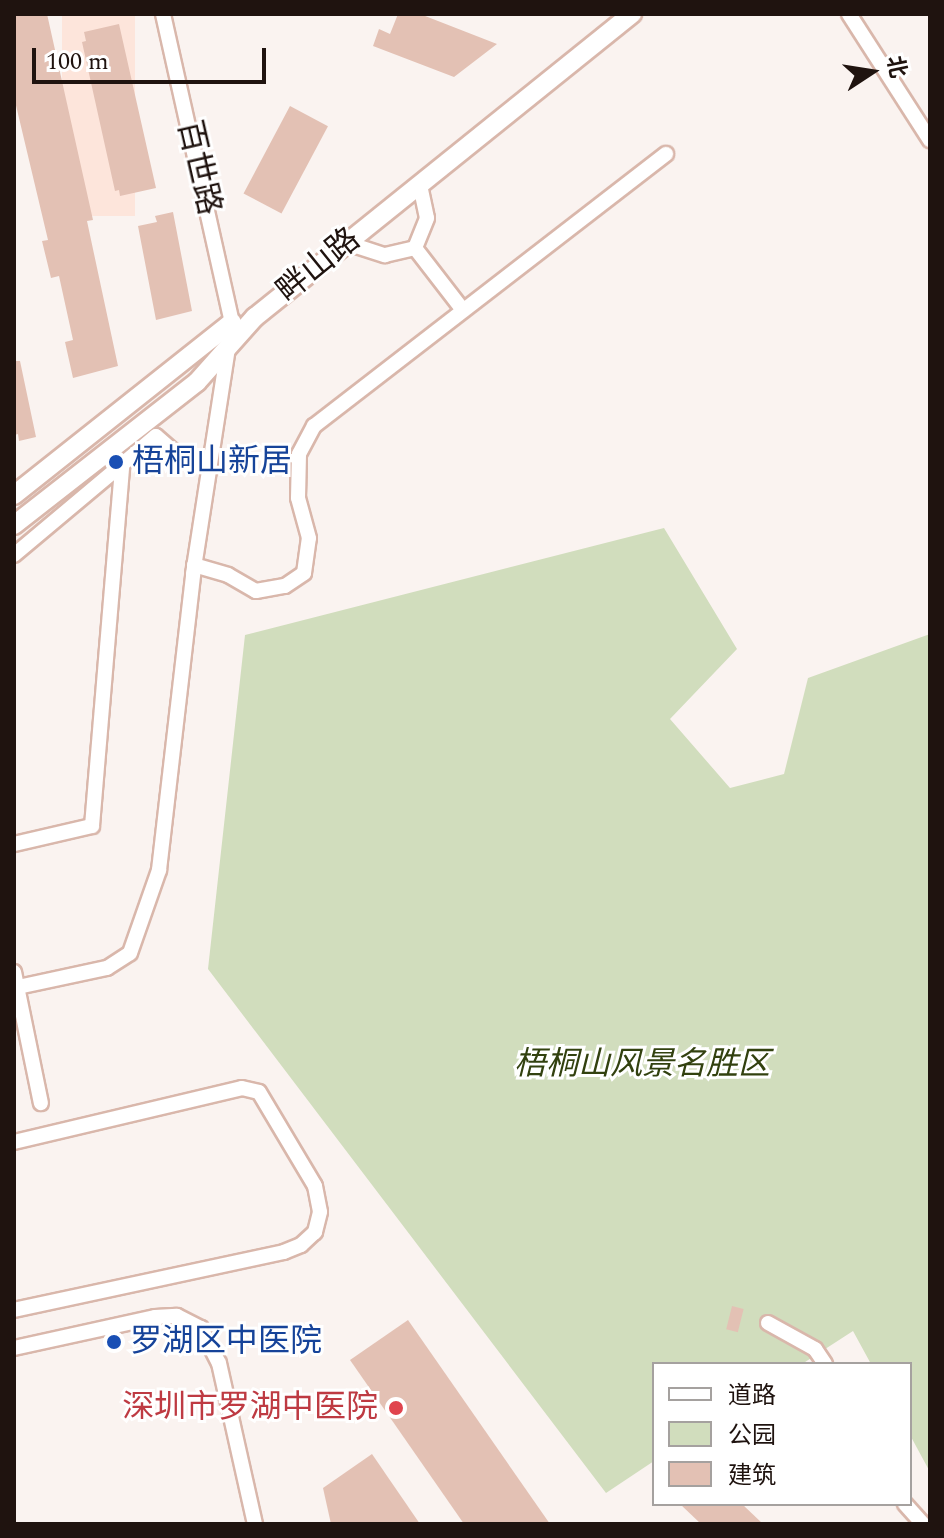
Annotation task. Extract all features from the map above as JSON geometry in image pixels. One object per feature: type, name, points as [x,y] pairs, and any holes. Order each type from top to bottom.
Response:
[{"type":"street","name":"百世路","points":[[163,14],[232,322]]},
{"type":"street","name":"畔山路","points":[[14,525],[197,382],[255,317],[632,14]]},
{"type":"street","points":[[849,14],[930,140]]},
{"type":"street","points":[[194,565],[228,575],[256,591],[285,586],[304,573],[309,538],[298,498],[299,454],[314,426],[666,154]]},
{"type":"street","points":[[415,248],[427,218],[420,184]]},
{"type":"street","points":[[347,243],[385,255],[415,248]]},
{"type":"street","points":[[415,248],[463,310]]},
{"type":"street","points":[[14,495],[232,322]]},
{"type":"street","points":[[18,987],[107,968],[130,953],[159,870],[194,565],[228,347]]},
{"type":"street","points":[[14,556],[156,436],[182,459]]},
{"type":"street","points":[[14,844],[92,826],[122,465]]},
{"type":"street","points":[[14,972],[41,1103]]},
{"type":"street","points":[[14,1142],[242,1088],[259,1092],[315,1186],[320,1212],[315,1232],[301,1245],[284,1252],[14,1310]]},
{"type":"street","points":[[14,1348],[155,1317],[177,1316],[201,1328],[219,1363],[255,1524]]},
{"type":"street","points":[[768,1323],[815,1349],[824,1362]]},
{"type":"street","points":[[907,1506],[923,1524]]},
{"type":"shaded area","points":[[62,14],[135,14],[135,216],[62,216]]},
{"type":"green space","name":"梧桐山风景名胜区","points":[[664,528],[737,649],[670,719],[730,788],[784,774],[808,678],[930,634],[930,1472],[912,1439],[912,1362],[870,1362],[853,1331],[805,1362],[652,1362],[652,1462],[606,1493],[208,969],[245,635]]},
{"type":"building","points":[[47,14],[93,220],[87,221],[118,366],[73,378],[65,342],[73,340],[59,276],[51,278],[42,241],[48,240],[14,97],[14,15]]},
{"type":"building","points":[[398,14],[420,14],[497,44],[454,77],[373,46],[379,29],[390,34]]},
{"type":"building","points":[[119,24],[156,188],[120,196],[119,190],[115,191],[82,42],[86,41],[84,32]]},
{"type":"building","points":[[290,106],[328,126],[281,214],[244,193]]},
{"type":"building","points":[[173,212],[192,311],[156,320],[138,226],[157,222],[155,216]]},
{"type":"building","points":[[14,361],[20,361],[36,437],[19,441],[18,434],[14,435]]},
{"type":"building","points":[[732,1306],[744,1309],[738,1332],[726,1329]]},
{"type":"building","points":[[408,1320],[550,1524],[464,1524],[350,1360]]},
{"type":"building","points":[[372,1454],[420,1524],[331,1524],[323,1488]]},
{"type":"building","points":[[682,1506],[744,1506],[763,1524],[701,1524]]},
{"type":"place","name":"梧桐山新居","points":[[116,462]]},
{"type":"place","name":"罗湖区中医院","points":[[114,1342]]},
{"type":"place","name":"深圳市罗湖中医院","points":[[396,1408]]}]
